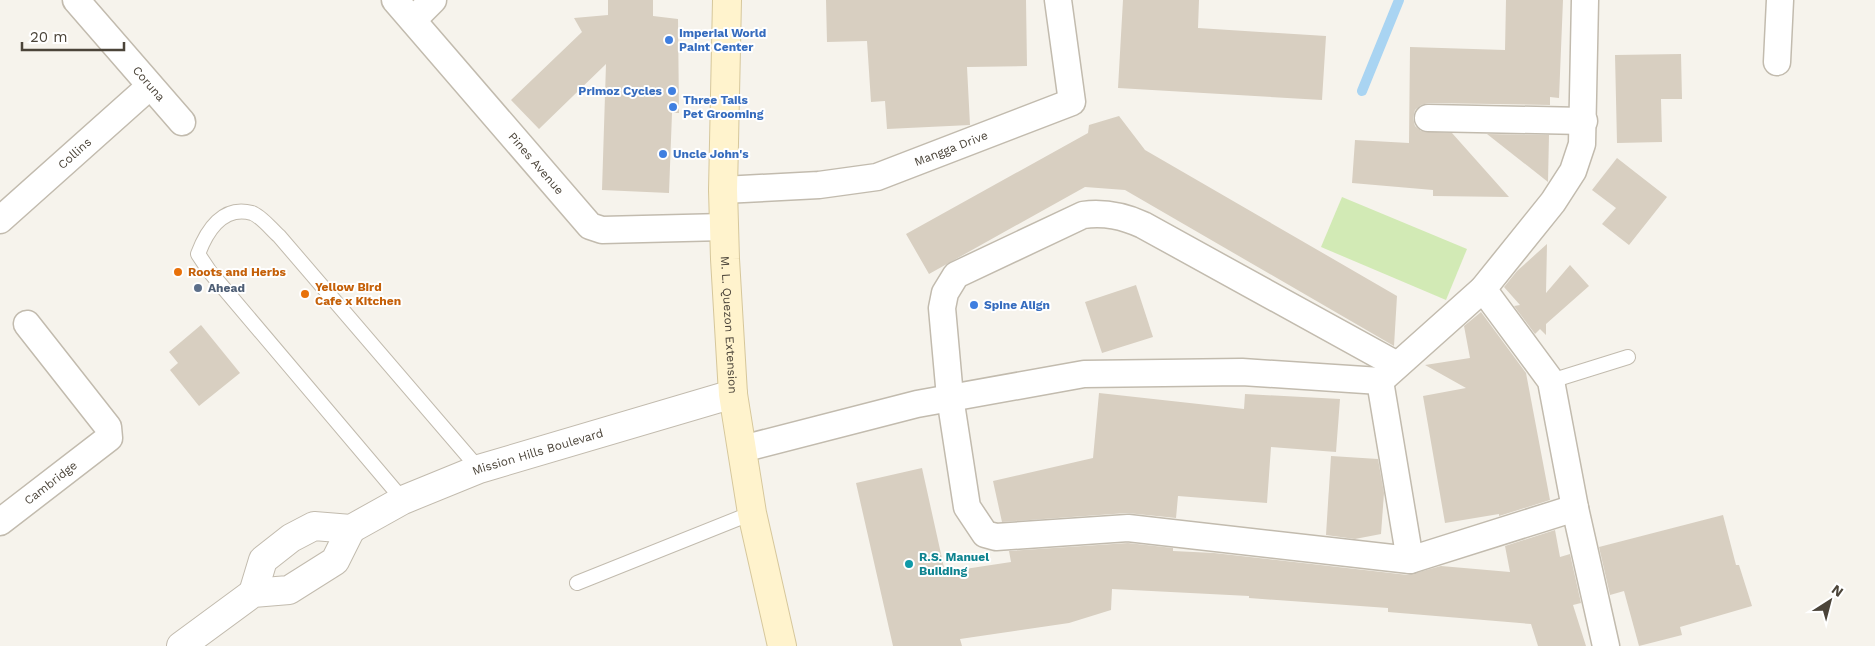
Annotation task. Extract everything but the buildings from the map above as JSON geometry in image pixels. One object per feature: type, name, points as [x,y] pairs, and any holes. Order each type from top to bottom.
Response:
[{"type":"main road","name":"M. L. Quezon Extension","points":[[727,0],[723,190],[733,394],[752,513],[782,646]]},
{"type":"street","name":"Coruna","points":[[76,0],[149,87],[182,122]]},
{"type":"street","name":"Pines Avenue","points":[[395,0],[590,226],[602,230],[724,227]]},
{"type":"street","points":[[413,20],[433,0]]},
{"type":"street","name":"Mangga Drive","points":[[723,190],[819,185],[877,177],[1072,102],[1058,0]]},
{"type":"street","points":[[742,449],[950,397],[1084,374],[1389,373],[1483,289],[1553,202],[1573,171],[1582,144],[1584,120],[1586,0]]},
{"type":"street","points":[[1778,62],[1780,0]]},
{"type":"street","name":"Collins","points":[[0,220],[149,87]]},
{"type":"street","points":[[1428,118],[1584,120]]},
{"type":"street","points":[[1389,373],[1143,225],[1121,216],[1098,213],[1083,215],[956,275],[945,293],[942,308],[950,397],[967,507],[985,534],[996,537],[1128,528],[1410,560],[1575,508]]},
{"type":"street","points":[[1483,289],[1551,381],[1575,508],[1606,646]]},
{"type":"street","name":"Cambridge","points":[[0,522],[109,438],[108,427],[27,324]]},
{"type":"street","points":[[1389,373],[1410,560]]},
{"type":"street","name":"Mission Hills Boulevard","points":[[351,529],[403,500],[479,468],[733,394]]},
{"type":"street","points":[[180,646],[253,593],[289,590],[335,561],[351,529],[314,526],[290,538],[262,560],[253,593]]},
{"type":"lane","points":[[403,500],[210,272],[198,254],[205,236],[214,223],[230,212],[253,213],[279,236],[479,468]]},
{"type":"lane","points":[[1551,381],[1628,357]]},
{"type":"lane","points":[[577,583],[752,513]]},
{"type":"green space","points":[[1342,197],[1467,249],[1446,300],[1321,247]]},
{"type":"waterway","points":[[1362,91],[1399,0]]},
{"type":"place","name":"Imperial World Paint Center","points":[[669,40]]},
{"type":"place","name":"Primoz Cycles","points":[[672,91]]},
{"type":"place","name":"Three Tails Pet Grooming","points":[[673,107]]},
{"type":"place","name":"Uncle John's","points":[[663,154]]},
{"type":"place","name":"Roots and Herbs","points":[[178,272]]},
{"type":"place","name":"Ahead","points":[[198,288]]},
{"type":"place","name":"Yellow Bird Cafe x Kitchen","points":[[305,294]]},
{"type":"place","name":"Spine Align","points":[[974,305]]},
{"type":"place","name":"R.S. Manuel Building","points":[[909,564]]}]
